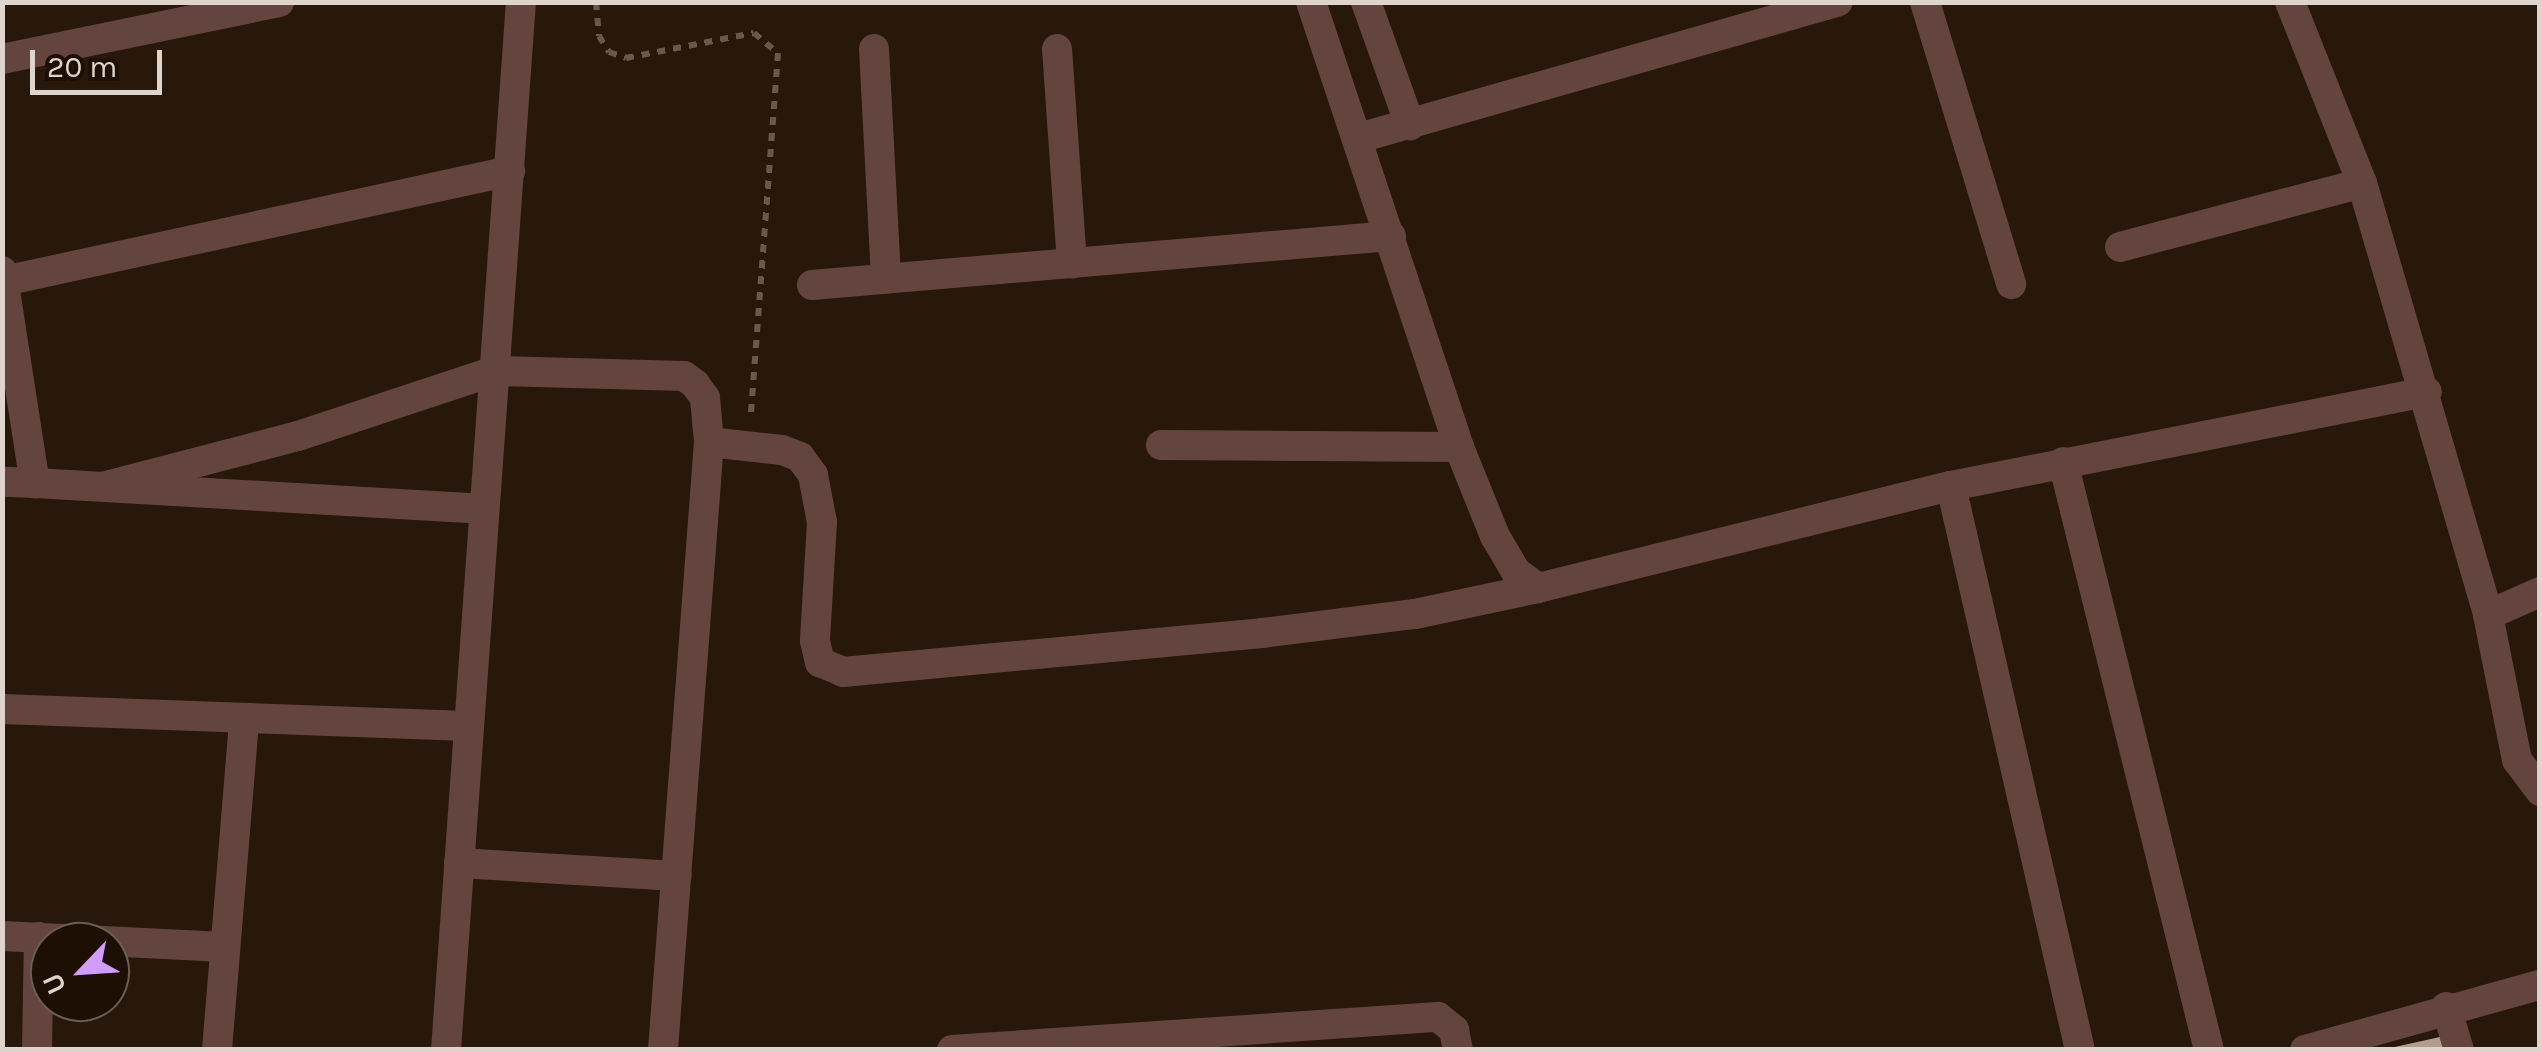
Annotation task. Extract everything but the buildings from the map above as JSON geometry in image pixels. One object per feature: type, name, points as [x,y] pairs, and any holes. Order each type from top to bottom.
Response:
[{"type":"street","points":[[2,58],[280,2]]},
{"type":"street","points":[[446,1050],[480,510],[495,370],[521,2]]},
{"type":"street","points":[[1311,2],[1459,448],[1495,536],[1516,572],[1538,588]]},
{"type":"street","points":[[1366,2],[1410,125]]},
{"type":"street","points":[[1359,138],[1838,2]]},
{"type":"street","points":[[1924,2],[2011,284]]},
{"type":"street","points":[[2290,2],[2362,183],[2427,392],[2488,615],[2517,760],[2540,790]]},
{"type":"street","points":[[874,49],[886,279]]},
{"type":"street","points":[[1057,49],[1072,263]]},
{"type":"street","points":[[35,483],[3,276],[510,171]]},
{"type":"street","points":[[2120,247],[2362,183]]},
{"type":"street","points":[[812,285],[1391,236]]},
{"type":"street","points":[[106,486],[298,436],[495,370],[684,376],[705,398],[708,442],[663,1050]]},
{"type":"street","points":[[708,442],[800,457],[812,475],[822,522],[814,642],[820,662],[844,672],[1262,633],[1415,614],[1538,588],[1950,486],[2427,392]]},
{"type":"street","points":[[1161,445],[1459,448]]},
{"type":"street","points":[[2063,462],[2209,1050]]},
{"type":"street","points":[[2,482],[480,510]]},
{"type":"street","points":[[1950,486],[2080,1050]]},
{"type":"street","points":[[2488,615],[2540,592]]},
{"type":"street","points":[[2,709],[467,726]]},
{"type":"street","points":[[217,1050],[244,720]]},
{"type":"street","points":[[459,863],[678,876]]},
{"type":"street","points":[[2,936],[30,937]]},
{"type":"street","points":[[130,942],[225,947]]},
{"type":"street","points":[[2306,1050],[2446,1007],[2540,986]]},
{"type":"street","points":[[2446,1007],[2459,1050]]},
{"type":"street","points":[[952,1050],[1438,1016],[1454,1030],[1458,1050]]},
{"type":"street","points":[[37,1022],[37,1050]]},
{"type":"path","points":[[596,2],[599,36],[609,52],[626,58],[754,33],[778,53],[749,447]]}]
